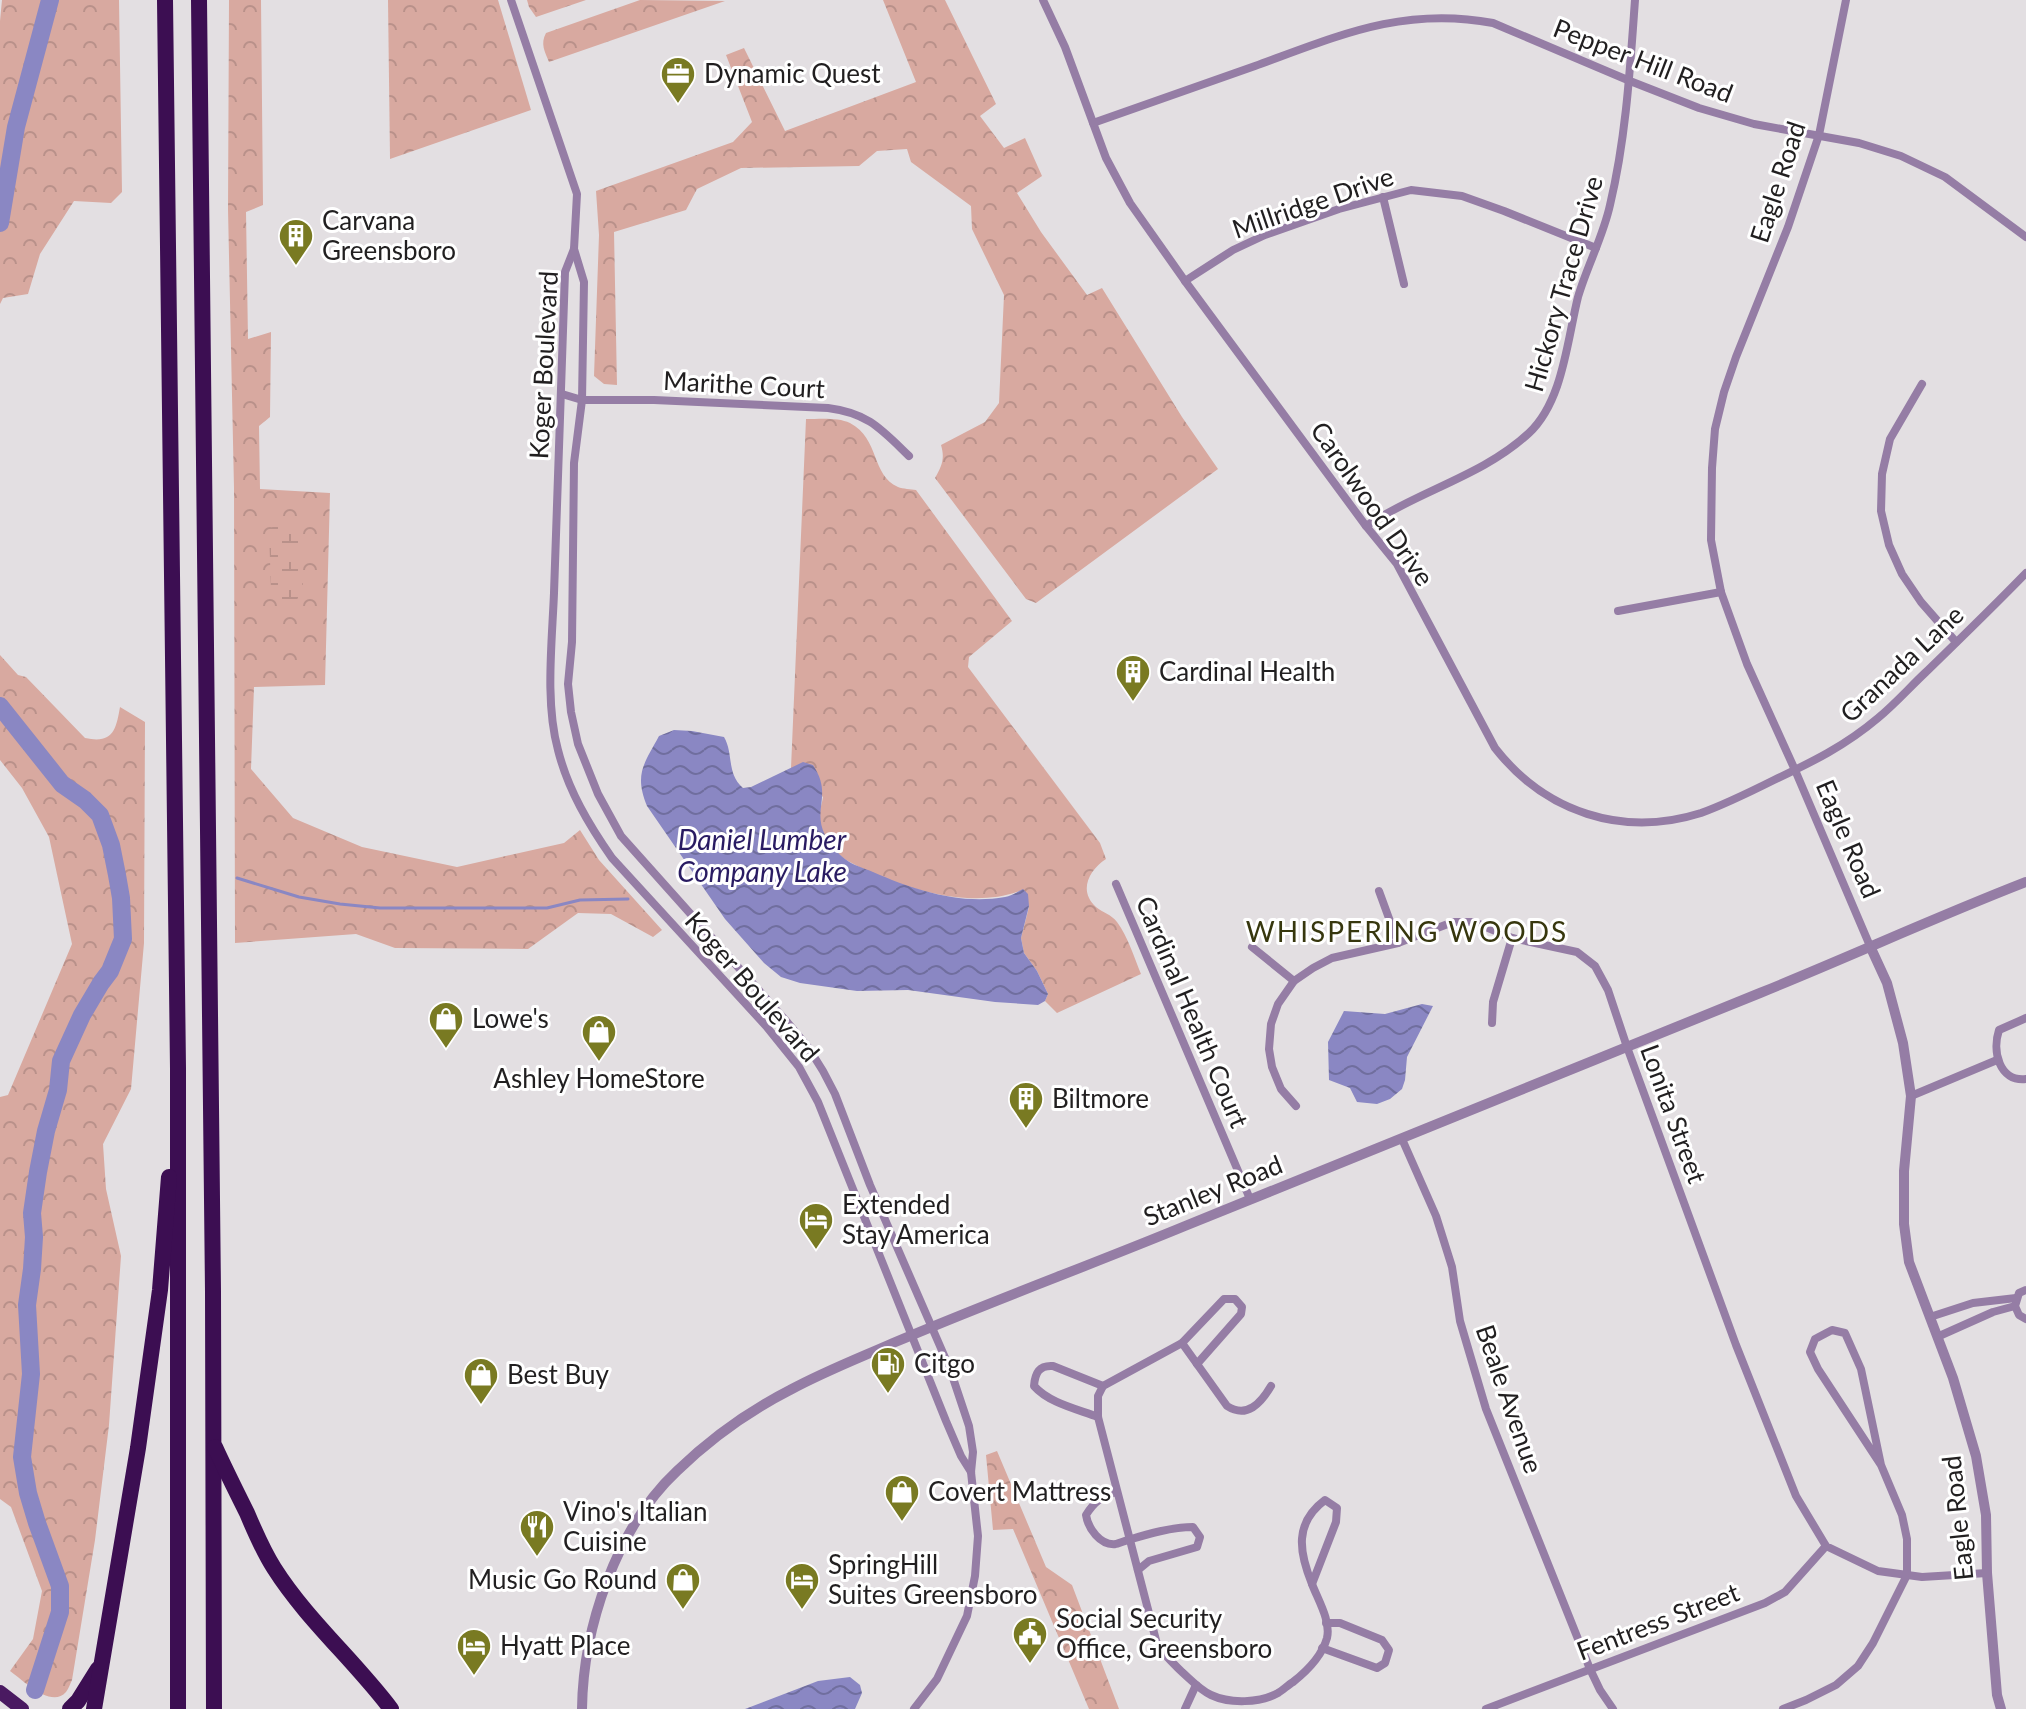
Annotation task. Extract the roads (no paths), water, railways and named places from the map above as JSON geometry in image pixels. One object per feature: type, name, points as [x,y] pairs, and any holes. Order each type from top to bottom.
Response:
[{"type":"highway","points":[[165,0],[178,1068],[178,1709]]},
{"type":"highway","points":[[199,0],[214,1709]]},
{"type":"highway","points":[[94,1709],[138,1448],[160,1290],[178,1068]]},
{"type":"highway","points":[[213,1444],[274,1569],[310,1616],[369,1680],[391,1709]]},
{"type":"highway","points":[[70,1709],[102,1660]]},
{"type":"highway","points":[[0,1692],[22,1709]]},
{"type":"street","name":"Koger Boulevard","points":[[511,0],[577,194],[574,249],[565,272],[554,565],[551,712],[557,750],[579,805],[612,858],[766,1026],[799,1067],[818,1102],[911,1336],[957,1447],[971,1472]]},
{"type":"street","name":"Carolwood Drive","points":[[1043,0],[1065,47],[1106,158],[1130,203],[1397,564],[1495,748],[1512,769],[1561,804],[1591,816],[1641,823],[1698,814],[1795,770]]},
{"type":"street","name":"Hickory Trace Drive","points":[[1366,526],[1491,462],[1533,430],[1550,407],[1579,294],[1609,210],[1621,154],[1635,0]]},
{"type":"street","name":"Eagle Road","points":[[1846,0],[1819,135],[1788,227],[1724,392],[1715,429],[1711,540],[1721,592],[1747,664],[1887,983],[1903,1043],[1911,1096],[1904,1171],[1904,1224],[1909,1262],[1953,1378],[1976,1456],[1986,1515],[1987,1573],[1997,1695],[2001,1709]]},
{"type":"street","name":"Pepper Hill Road","points":[[1093,123],[1361,28],[1410,18],[1453,18],[1493,23],[1713,112],[1754,124],[1859,143],[1901,156],[1945,177],[2026,237]]},
{"type":"street","name":"Millridge Drive","points":[[1185,281],[1233,250],[1265,235],[1339,209],[1411,190],[1462,196],[1596,248]]},
{"type":"street","points":[[1383,197],[1404,284]]},
{"type":"street","name":"Koger Boulevard","points":[[574,249],[584,282],[582,400],[574,463],[572,642],[568,684],[571,712],[586,767],[621,836],[788,1023],[823,1071],[954,1379],[969,1426],[978,1536],[975,1576],[967,1616],[937,1679],[914,1709]]},
{"type":"street","points":[[1922,384],[1890,439],[1882,474],[1881,511],[1889,545],[1902,574],[1921,602],[1956,642]]},
{"type":"street","name":"Marithe Court","points":[[562,394],[582,400],[654,400],[849,411],[870,421],[909,456]]},
{"type":"street","name":"Granada Lane","points":[[1795,770],[1839,747],[1878,718],[2026,573]]},
{"type":"street","points":[[1618,611],[1721,592]]},
{"type":"street","name":"Stanley Road","points":[[582,1709],[591,1629],[631,1531],[673,1475],[709,1443],[745,1416],[791,1389],[932,1326],[1402,1139],[2026,882]]},
{"type":"street","name":"Cardinal Health Court","points":[[1116,884],[1250,1199]]},
{"type":"street","points":[[1379,891],[1398,943]]},
{"type":"street","name":"Lonita Street","points":[[1296,1106],[1281,1089],[1272,1067],[1269,1049],[1271,1024],[1278,1004],[1294,981],[1332,958],[1398,943],[1453,922],[1474,922],[1512,938],[1577,952],[1595,966],[1608,990],[1731,1333],[1764,1416],[1796,1496],[1826,1546]]},
{"type":"street","points":[[1492,1023],[1493,1002],[1512,938]]},
{"type":"street","points":[[1252,947],[1294,981]]},
{"type":"street","points":[[2026,1018],[1999,1030],[1996,1038],[1997,1060],[2004,1070],[2015,1078],[2026,1079]]},
{"type":"street","points":[[1911,1096],[1997,1060]]},
{"type":"street","name":"Beale Avenue","points":[[1402,1139],[1440,1229],[1452,1267],[1460,1321],[1486,1409],[1590,1669],[1613,1709]]},
{"type":"street","points":[[2026,1290],[2019,1293],[2016,1302],[2019,1315],[2026,1319]]},
{"type":"street","points":[[1197,1364],[1241,1314],[1242,1307],[1235,1299],[1224,1299],[1182,1343],[1103,1386],[1098,1396],[1098,1417],[1157,1644],[1196,1685],[1223,1704],[1278,1693],[1305,1673],[1327,1636],[1326,1623],[1312,1584],[1303,1556],[1300,1540],[1312,1509],[1325,1500],[1337,1508],[1336,1522],[1312,1584]]},
{"type":"street","points":[[1930,1317],[1973,1303],[2016,1302]]},
{"type":"street","points":[[1937,1337],[2016,1302]]},
{"type":"street","points":[[1783,1709],[1836,1685],[1858,1666],[1907,1575],[1907,1539],[1902,1515],[1881,1465],[1810,1352],[1815,1339],[1832,1330],[1845,1333],[1861,1369],[1881,1465]]},
{"type":"street","points":[[1182,1343],[1227,1406],[1234,1411],[1250,1409],[1271,1386]]},
{"type":"street","points":[[1098,1417],[1039,1392],[1034,1386],[1034,1379],[1044,1365],[1103,1386]]},
{"type":"street","points":[[1117,1492],[1103,1496],[1086,1515],[1088,1526],[1108,1544],[1182,1527],[1193,1527],[1200,1537],[1197,1547],[1149,1561],[1138,1570]]},
{"type":"street","points":[[1826,1546],[1878,1571],[1922,1577],[1987,1573]]},
{"type":"street","name":"Fentress Street","points":[[1486,1709],[1765,1603],[1785,1592],[1826,1546]]},
{"type":"street","points":[[1322,1648],[1377,1668],[1385,1663],[1389,1650],[1382,1640],[1340,1623],[1326,1623]]},
{"type":"street","points":[[1185,1709],[1196,1685]]},
{"type":"street","points":[[1263,1698],[1269,1709]]},
{"type":"water","name":"Daniel Lumber Company Lake","points":[[674,730],[724,737],[734,776],[743,788],[803,762],[813,765],[821,785],[820,817],[825,835],[839,854],[855,865],[905,885],[954,897],[988,899],[1012,895],[1023,889],[1028,894],[1029,906],[1021,938],[1024,953],[1048,994],[1045,1001],[1038,1005],[908,990],[857,991],[800,983],[781,977],[764,963],[725,919],[647,806],[641,786],[642,770],[659,736]]},
{"type":"water","points":[[1422,1004],[1433,1006],[1407,1057],[1402,1089],[1390,1099],[1377,1104],[1357,1102],[1350,1088],[1329,1080],[1328,1042],[1344,1011],[1385,1014]]},
{"type":"water","points":[[850,1677],[860,1685],[862,1693],[855,1709],[745,1709],[818,1681]]},
{"type":"waterway","points":[[0,223],[16,127],[50,0]]},
{"type":"waterway","points":[[0,706],[62,784],[100,815],[111,845],[117,875],[123,939],[110,971],[82,1015],[61,1061],[58,1090],[46,1131],[32,1213],[34,1237],[27,1305],[31,1374],[22,1457],[28,1493],[60,1586],[60,1612],[35,1690]]},
{"type":"waterway","points":[[237,878],[299,897],[380,908],[547,908],[580,900],[628,899]]},
{"type":"place","name":"Dynamic Quest","points":[[678,105]]},
{"type":"place","name":"Carvana Greensboro","points":[[296,267]]},
{"type":"place","name":"Cardinal Health","points":[[1133,703]]},
{"type":"place","name":"Lowe's","points":[[446,1050]]},
{"type":"place","name":"Ashley HomeStore","points":[[599,1063]]},
{"type":"place","name":"Biltmore","points":[[1026,1130]]},
{"type":"place","name":"Extended Stay America","points":[[816,1251]]},
{"type":"place","name":"Citgo","points":[[888,1395]]},
{"type":"place","name":"Best Buy","points":[[481,1406]]},
{"type":"place","name":"Covert Mattress","points":[[902,1523]]},
{"type":"place","name":"Vino's Italian Cuisine","points":[[537,1558]]},
{"type":"place","name":"Music Go Round","points":[[683,1611]]},
{"type":"place","name":"SpringHill Suites Greensboro","points":[[802,1611]]},
{"type":"place","name":"Social Security Office, Greensboro","points":[[1030,1665]]},
{"type":"place","name":"Hyatt Place","points":[[474,1677]]},
{"type":"district","name":"WHISPERING WOODS","points":[[1407,932]]}]
